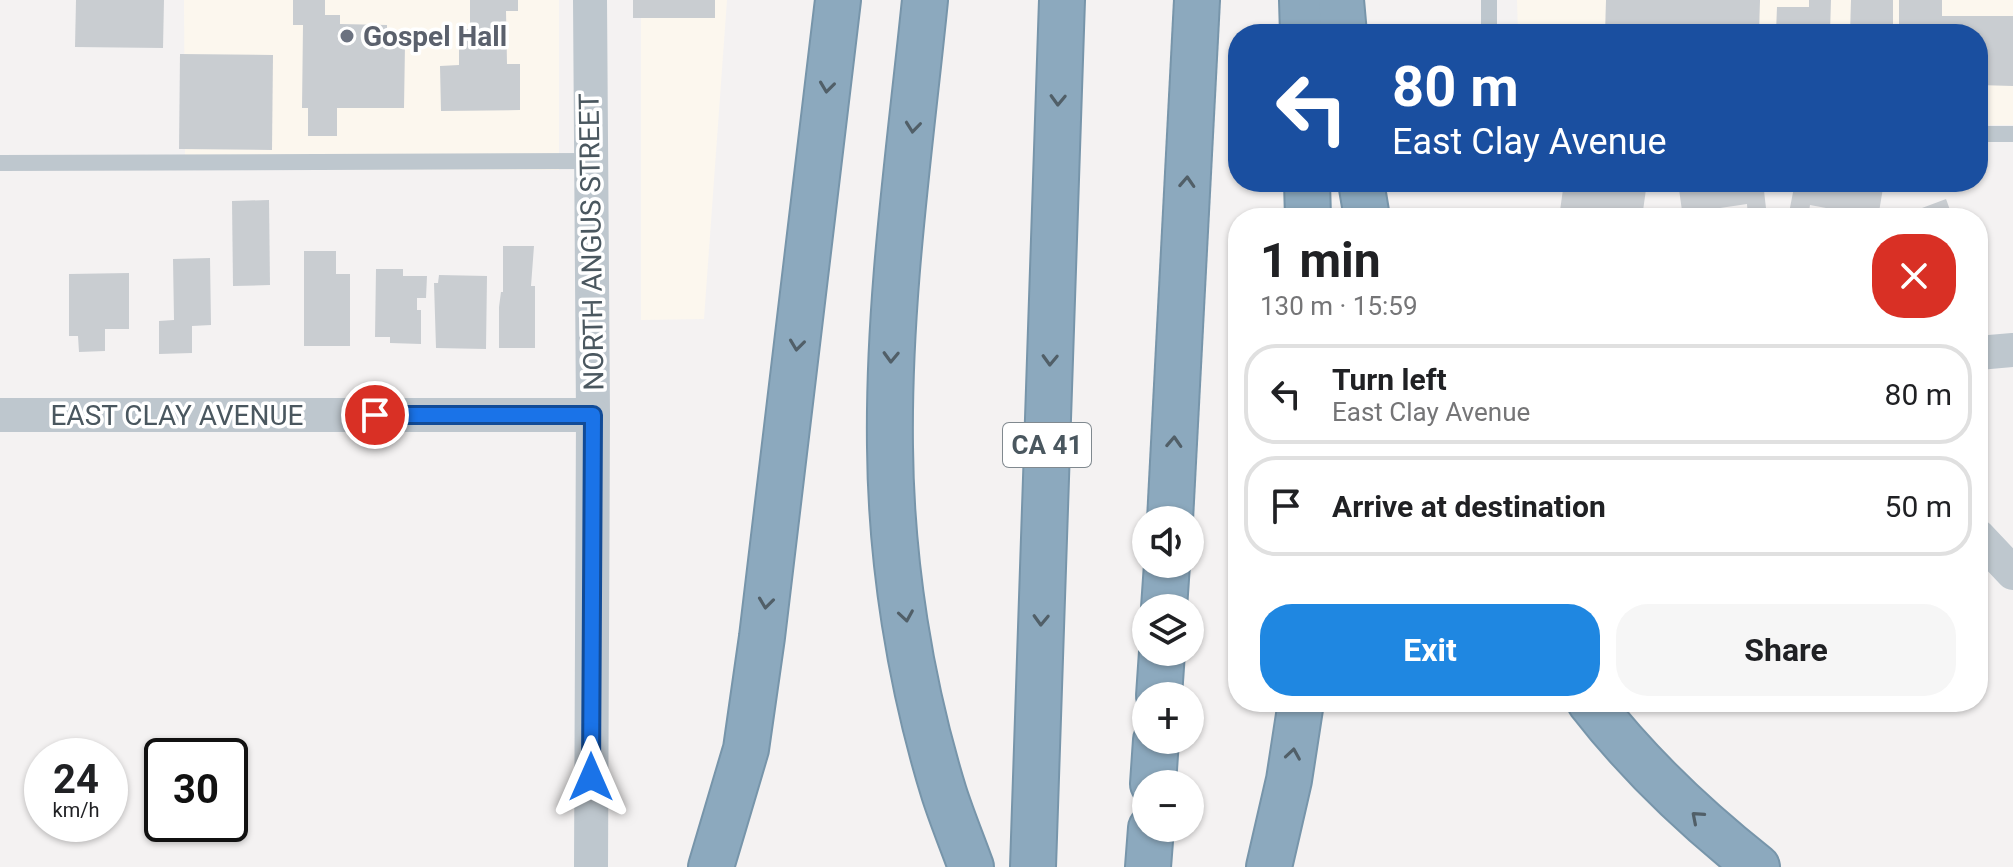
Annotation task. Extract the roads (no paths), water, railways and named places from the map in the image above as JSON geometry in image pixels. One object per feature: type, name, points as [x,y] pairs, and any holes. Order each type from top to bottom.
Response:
[{"type":"highway","points":[[711,867],[748,735],[837,5]]},
{"type":"highway","points":[[924,11],[892,341],[890,451],[899,573],[917,684],[944,793],[971,867]]},
{"type":"highway","name":"CA 41","points":[[1033,867],[1062,11]]},
{"type":"highway","points":[[1171,506],[1196,11]]},
{"type":"highway","points":[[1269,867],[1284,806],[1299,712]]},
{"type":"highway","points":[[1599,712],[1642,763],[1689,810],[1757,867]]},
{"type":"highway","points":[[1148,867],[1150,842]]},
{"type":"street","name":"NORTH ANGUS STREET","points":[[590,0],[593,415],[591,867]]},
{"type":"street","points":[[1988,352],[2013,350]]},
{"type":"street","name":"EAST CLAY AVENUE","points":[[0,415],[593,415]]},
{"type":"street","points":[[1988,547],[2013,573]]},
{"type":"lane","points":[[1489,0],[1489,24]]},
{"type":"lane","points":[[1988,134],[2013,134]]},
{"type":"lane","points":[[0,163],[589,161]]},
{"type":"place","name":"Gospel Hall","points":[[347,36]]}]
